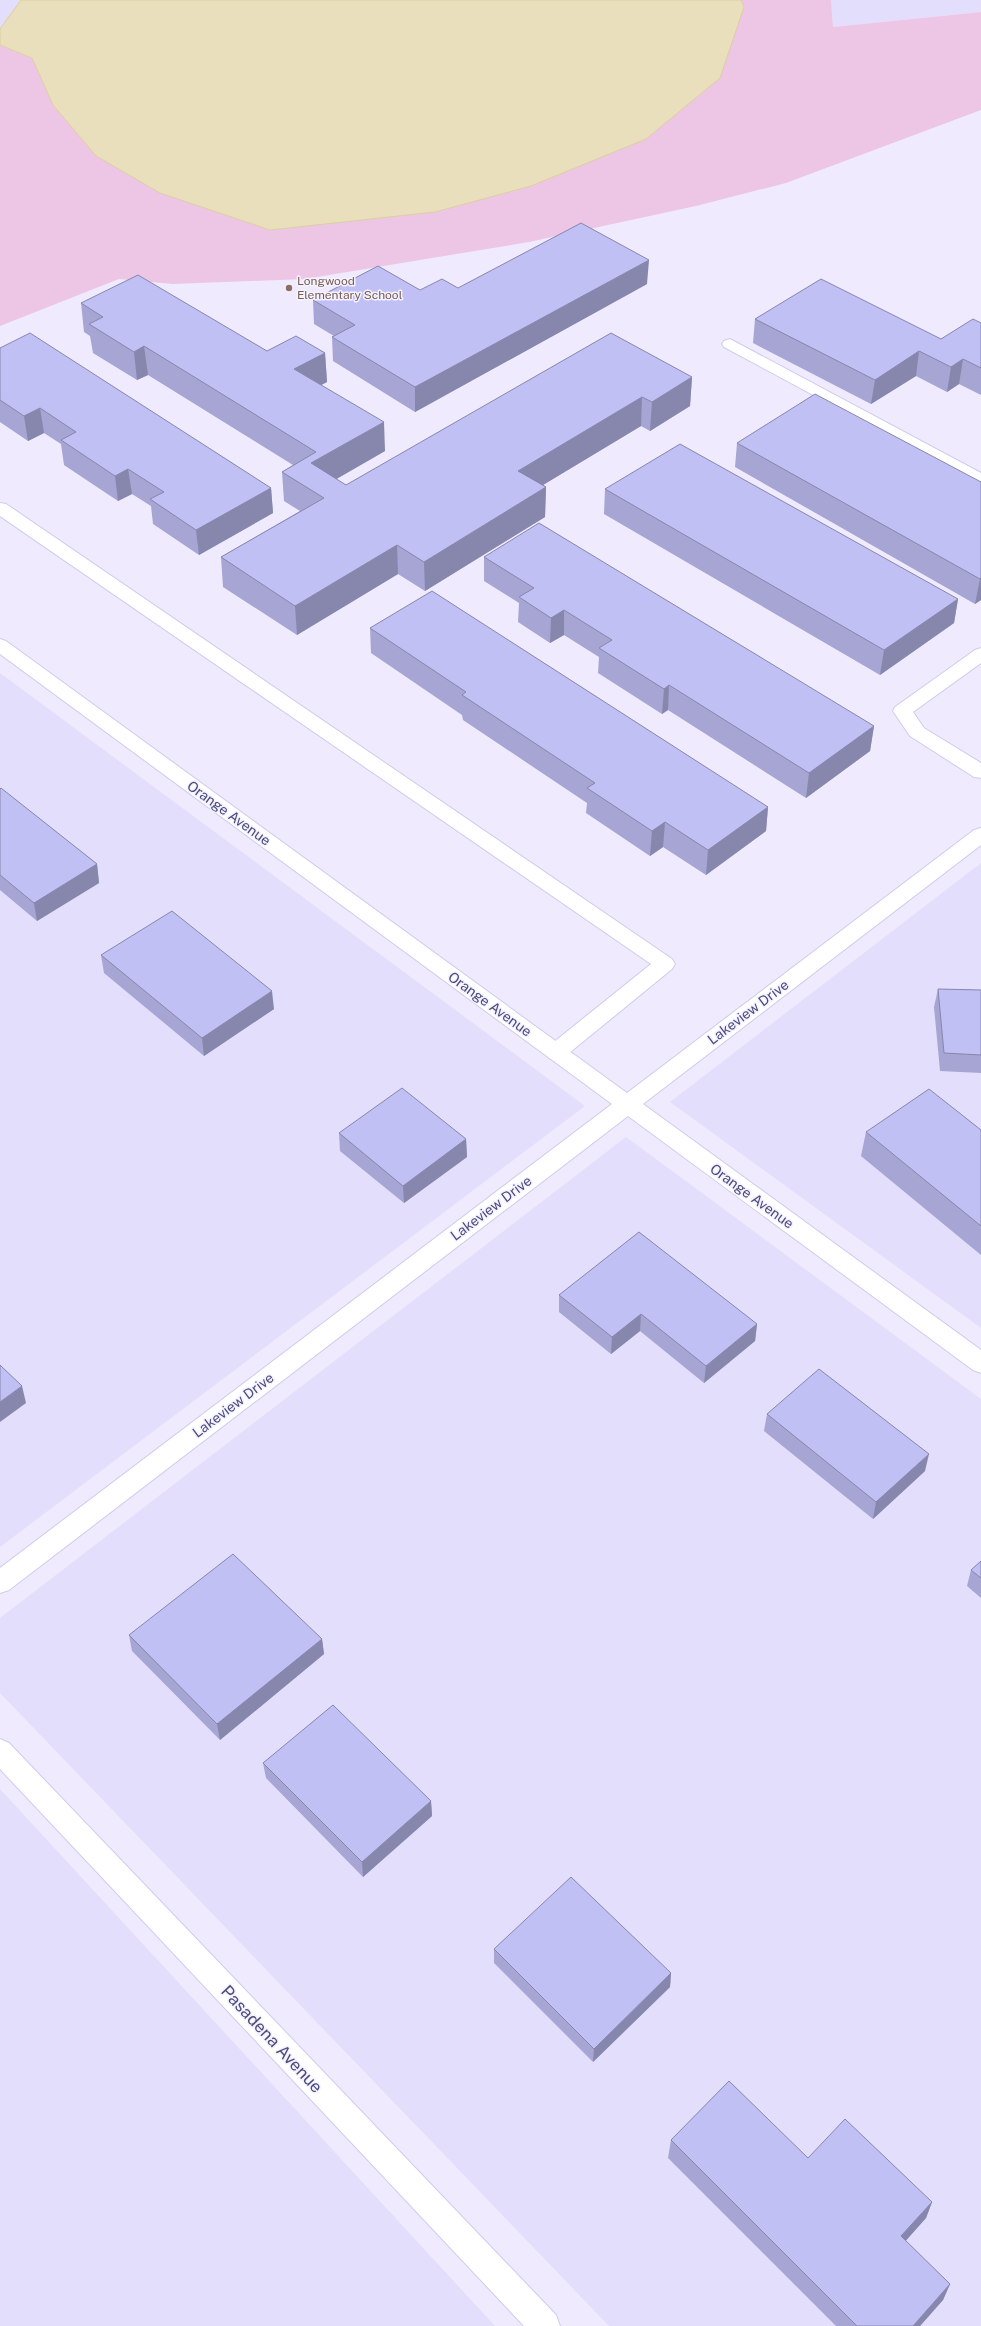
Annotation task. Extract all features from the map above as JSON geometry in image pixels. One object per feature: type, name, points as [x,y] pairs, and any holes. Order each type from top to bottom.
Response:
[{"type":"street","points":[[730,344],[981,480]]},
{"type":"street","points":[[0,508],[665,964],[556,1052]]},
{"type":"street","name":"Orange Avenue","points":[[0,645],[981,1363]]},
{"type":"street","points":[[981,654],[902,711],[917,732],[981,772]]},
{"type":"street","name":"Lakeview Drive","points":[[0,1582],[981,835]]},
{"type":"street","name":"Pasadena Avenue","points":[[0,1751],[545,2326]]},
{"type":"shaded area","points":[[0,0],[21,0],[0,29]]},
{"type":"shaded area","points":[[21,0],[741,0],[744,7],[720,78],[646,139],[531,186],[435,212],[270,230],[160,193],[96,156],[53,105],[32,58],[0,45],[0,29]]},
{"type":"shaded area","points":[[741,0],[831,0],[833,27],[981,12],[981,110],[786,183],[696,206],[529,242],[305,279],[173,284],[119,279],[0,326],[0,45],[32,58],[53,105],[744,7]]},
{"type":"shaded area","points":[[831,0],[981,0],[981,12],[833,27]]},
{"type":"shaded area","points":[[0,673],[585,1106],[0,1547]]},
{"type":"shaded area","points":[[981,863],[981,1328],[670,1102]]},
{"type":"shaded area","points":[[626,1137],[981,1399],[981,2326],[609,2326],[0,1693],[0,1618]]},
{"type":"shaded area","points":[[0,1789],[495,2326],[0,2326]]},
{"type":"building","points":[[581,223],[649,260],[415,387],[332,337],[355,325],[313,300],[378,266],[420,290],[442,279],[458,288]]},
{"type":"building","points":[[138,275],[267,351],[296,336],[325,353],[294,369],[384,422],[311,463],[346,485],[611,333],[692,377],[652,402],[642,397],[518,471],[546,487],[424,562],[397,545],[295,606],[221,557],[324,498],[282,472],[316,452],[144,346],[134,352],[89,324],[103,317],[81,303]]},
{"type":"building","points":[[821,279],[941,339],[973,319],[981,323],[981,368],[963,359],[951,367],[919,351],[875,380],[755,319]]},
{"type":"building","points":[[30,333],[271,488],[196,530],[150,499],[164,492],[128,469],[115,476],[61,440],[76,432],[40,408],[24,416],[0,400],[0,348]]},
{"type":"building","points":[[815,394],[981,482],[980,579],[737,443]]},
{"type":"building","points":[[680,444],[958,599],[884,650],[605,489]]},
{"type":"building","points":[[539,523],[874,726],[809,773],[669,685],[664,689],[599,648],[612,640],[564,610],[551,618],[519,597],[534,588],[484,557]]},
{"type":"building","points":[[432,591],[768,807],[708,850],[665,822],[652,831],[587,788],[595,783],[462,695],[466,692],[370,628]]},
{"type":"building","points":[[1,788],[97,864],[34,903],[0,875]]},
{"type":"building","points":[[172,911],[272,991],[202,1038],[101,955]]},
{"type":"building","points":[[938,989],[981,990],[981,1055],[944,1053]]},
{"type":"building","points":[[402,1088],[466,1139],[403,1186],[339,1133]]},
{"type":"building","points":[[929,1089],[981,1130],[981,1226],[866,1132]]},
{"type":"building","points":[[639,1232],[757,1324],[706,1366],[641,1314],[612,1337],[559,1295]]},
{"type":"building","points":[[0,1365],[22,1386],[0,1402]]},
{"type":"building","points":[[819,1369],[929,1454],[876,1502],[767,1414]]},
{"type":"building","points":[[233,1554],[322,1639],[217,1724],[129,1635]]},
{"type":"building","points":[[981,1561],[981,1578],[971,1570]]},
{"type":"building","points":[[333,1705],[431,1801],[362,1862],[263,1763]]},
{"type":"building","points":[[571,1877],[671,1973],[594,2049],[494,1949]]},
{"type":"building","points":[[729,2081],[808,2158],[845,2119],[932,2202],[901,2236],[950,2284],[913,2326],[857,2326],[671,2140]]},
{"type":"place","name":"Longwood Elementary School","points":[[289,288]]}]
